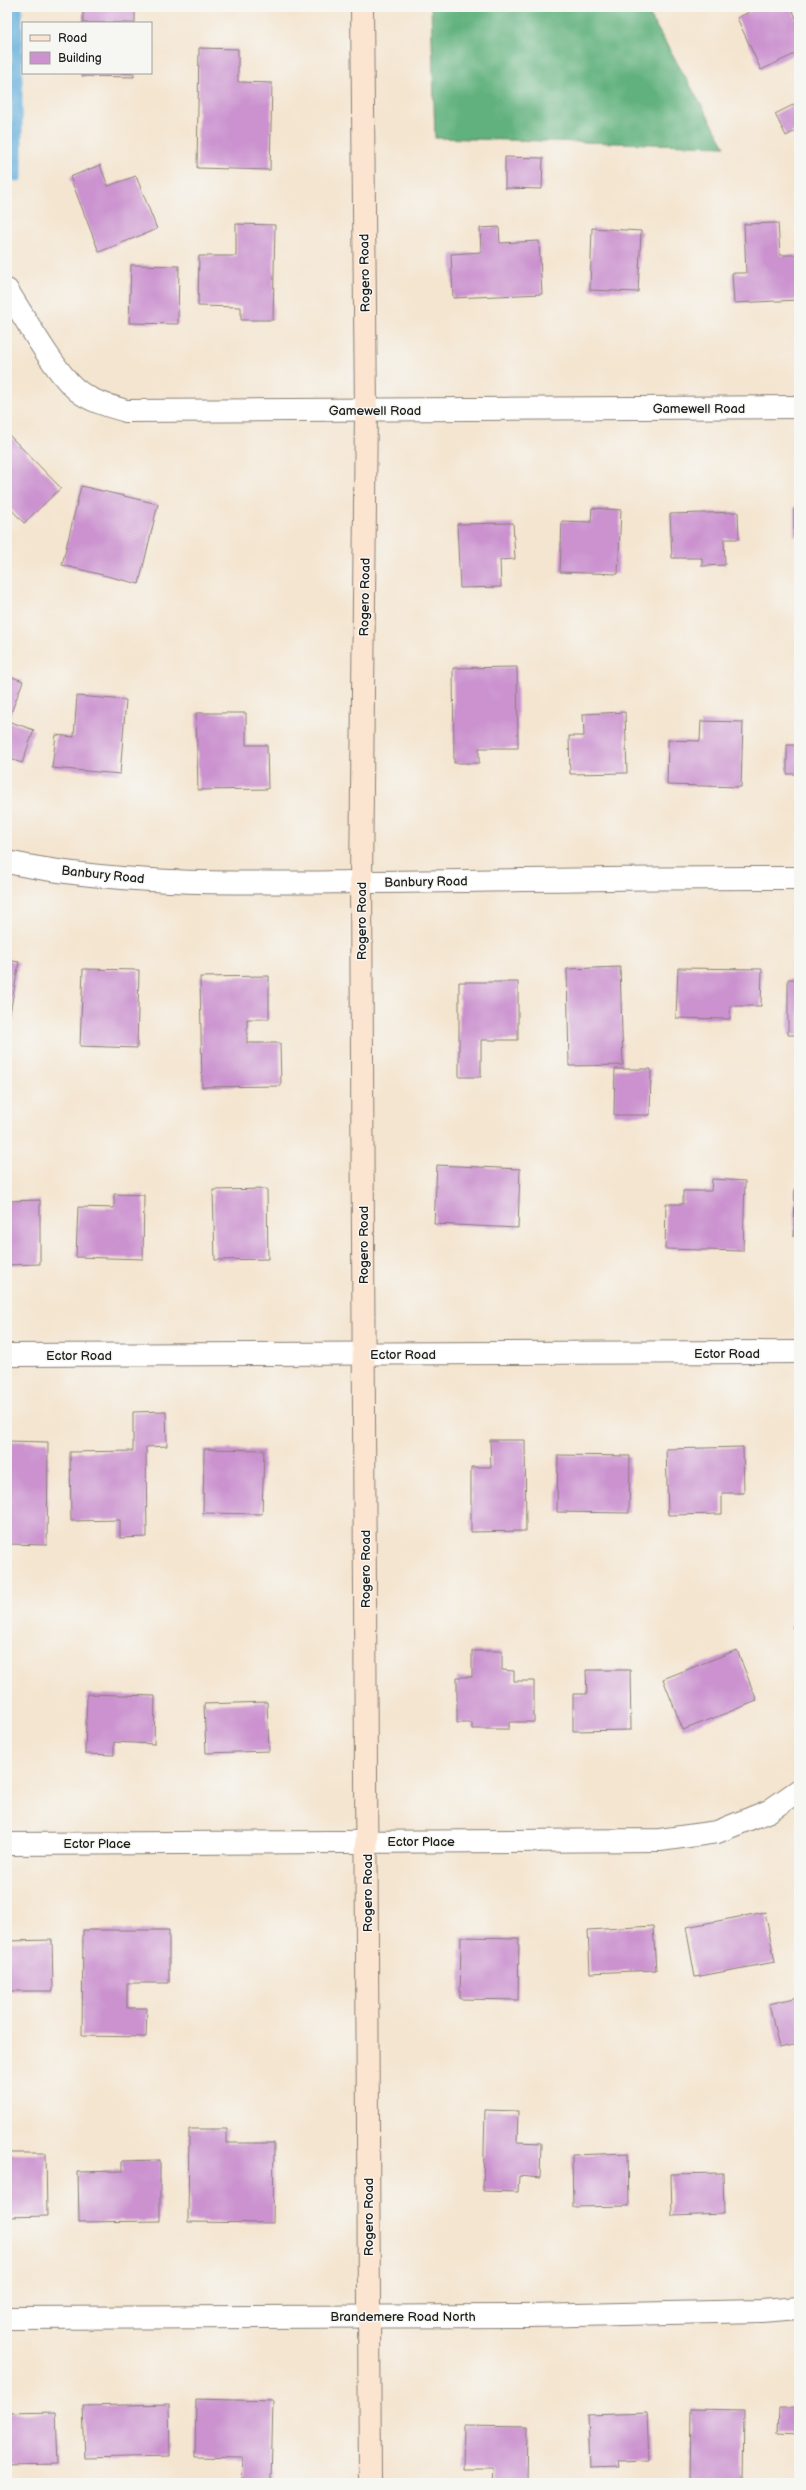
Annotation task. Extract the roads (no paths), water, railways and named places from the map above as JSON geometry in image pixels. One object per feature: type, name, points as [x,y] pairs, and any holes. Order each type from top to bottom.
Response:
[{"type":"main road","name":"Rogero Road","points":[[362,7],[366,410],[361,882],[370,2483]]},
{"type":"street","name":"Gamewell Road","points":[[7,290],[54,363],[78,391],[97,402],[126,411],[799,407]]},
{"type":"street","name":"Banbury Road","points":[[7,862],[129,879],[361,882],[616,877],[799,878]]},
{"type":"street","name":"Ector Road","points":[[7,1355],[363,1355],[799,1352]]},
{"type":"street","name":"Ector Place","points":[[7,1844],[660,1840],[717,1832],[769,1811],[799,1790]]},
{"type":"street","name":"Brandemere Road North","points":[[7,2318],[713,2312],[799,2308]]},
{"type":"waterway","points":[[17,7],[17,176]]}]
